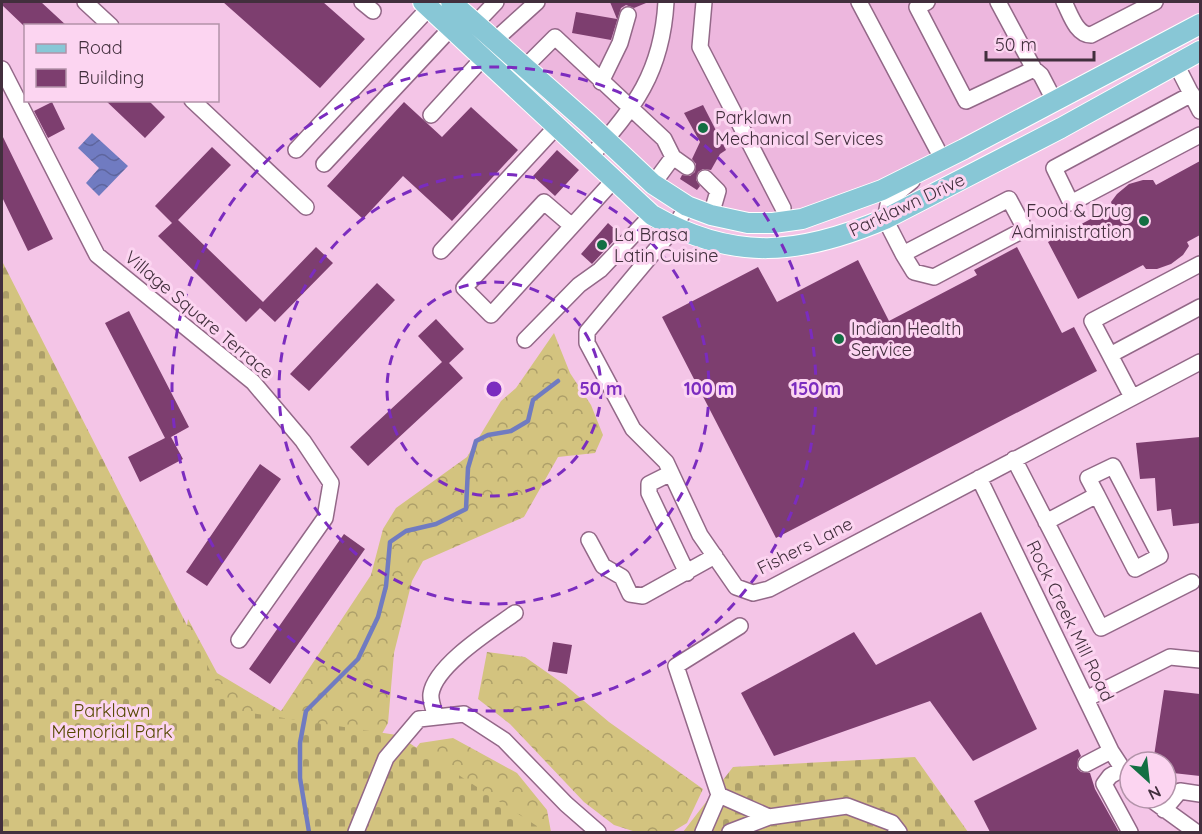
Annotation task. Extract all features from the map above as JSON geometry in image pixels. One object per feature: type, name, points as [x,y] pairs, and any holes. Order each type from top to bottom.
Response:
[{"type":"main road","name":"Parklawn Drive","points":[[451,2],[476,22],[653,184],[687,206],[719,217],[748,223],[773,223],[802,219],[882,190],[933,158],[1054,100],[1200,24]]},
{"type":"main road","name":"Parklawn Drive","points":[[426,4],[652,215],[674,228],[722,244],[747,249],[784,249],[824,241],[885,219],[1061,128],[1200,51]]},
{"type":"street","points":[[85,2],[109,24]]},
{"type":"street","points":[[476,22],[496,2]]},
{"type":"street","points":[[495,40],[537,2]]},
{"type":"street","points":[[590,158],[631,109],[646,85],[660,48],[666,2]]},
{"type":"street","points":[[704,2],[700,47],[783,208]]},
{"type":"street","points":[[859,2],[933,158],[889,200],[885,219],[903,254],[914,272],[934,277],[1025,229],[1009,199],[903,254]]},
{"type":"street","points":[[927,2],[916,7],[966,101],[1034,69]]},
{"type":"street","points":[[998,2],[1034,69],[1041,75],[1054,100]]},
{"type":"street","points":[[1064,2],[1080,31],[1085,35],[1091,35],[1155,2]]},
{"type":"street","points":[[296,150],[426,4]]},
{"type":"street","points":[[601,82],[620,43],[628,15]]},
{"type":"street","points":[[324,164],[451,28]]},
{"type":"street","points":[[525,67],[555,37],[664,139],[673,157],[687,166]]},
{"type":"street","points":[[431,115],[483,58]]},
{"type":"street","points":[[1176,64],[1200,111]]},
{"type":"street","name":"Village Square Terrace","points":[[2,69],[97,255],[253,382],[303,441],[331,483],[325,518],[239,640]]},
{"type":"street","points":[[1192,94],[1054,168],[1071,203],[1200,135]]},
{"type":"street","points":[[194,102],[306,207]]},
{"type":"street","points":[[441,252],[556,127]]},
{"type":"street","points":[[653,184],[673,157]]},
{"type":"street","points":[[705,178],[718,191],[722,244]]},
{"type":"street","points":[[572,226],[544,202],[464,288],[491,315],[613,181]]},
{"type":"street","name":"Fishers Lane","points":[[687,206],[674,228],[587,332],[587,343],[633,429],[666,462],[700,535],[736,587],[753,592],[770,589],[1200,362]]},
{"type":"street","points":[[525,339],[579,285],[600,270],[652,215]]},
{"type":"street","points":[[1132,397],[1092,321],[1200,264]]},
{"type":"street","points":[[1110,355],[1200,307]]},
{"type":"street","points":[[1014,459],[1101,628],[1192,582]]},
{"type":"street","points":[[1113,466],[1160,556],[1135,568],[1097,495],[1088,478],[1113,466]]},
{"type":"street","points":[[671,473],[650,484],[649,493],[687,573]]},
{"type":"street","name":"Rock Creek Mill Road","points":[[979,478],[1118,762]]},
{"type":"street","points":[[1046,522],[1097,495]]},
{"type":"street","points":[[589,540],[603,566],[622,577],[630,594],[643,596],[714,556]]},
{"type":"street","points":[[436,717],[431,695],[434,685],[457,655],[515,613]]},
{"type":"street","points":[[703,832],[719,795],[676,666],[740,626]]},
{"type":"street","points":[[1086,699],[1170,657],[1200,660]]},
{"type":"street","points":[[356,832],[386,758],[418,719],[464,714],[504,740],[566,804],[598,832]]},
{"type":"street","points":[[1086,764],[1111,751]]},
{"type":"street","points":[[1118,776],[1110,776],[1104,784],[1118,810]]},
{"type":"street","points":[[1178,793],[1180,791],[1200,794]]},
{"type":"street","points":[[719,795],[769,817]]},
{"type":"street","points":[[730,832],[769,817],[847,806],[891,823],[899,832]]},
{"type":"street","points":[[1118,810],[1130,832]]},
{"type":"street","points":[[1164,810],[1178,828],[1196,832]]},
{"type":"shaded area","points":[[451,2],[1200,2],[1200,24],[964,149],[773,223],[687,206]]},
{"type":"green space","name":"Parklawn Memorial Park","points":[[2,261],[230,710],[397,735],[546,832],[2,832]]},
{"type":"green space","points":[[554,333],[570,373],[591,405],[603,435],[595,453],[558,457],[524,517],[423,561],[412,581],[394,653],[388,723],[370,755],[116,832],[183,652],[188,619],[217,673],[281,711],[371,575],[383,529],[396,508],[467,457],[501,401],[516,388]]},
{"type":"green space","points":[[487,652],[525,657],[565,685],[609,722],[703,789],[687,823],[672,832],[636,832],[614,825],[584,802],[510,724],[478,699]]},
{"type":"green space","points":[[453,738],[517,773],[547,810],[551,832],[495,832],[397,773],[420,743]]},
{"type":"green space","points":[[915,757],[968,832],[683,832],[733,767]]},
{"type":"water","points":[[92,133],[128,166],[99,196],[86,183],[99,168],[78,148]]},
{"type":"building","points":[[2,2],[41,2],[65,24],[24,24],[24,26],[2,5]]},
{"type":"building","points":[[223,2],[323,2],[365,39],[320,88]]},
{"type":"building","points":[[610,2],[646,3],[634,8],[626,5],[621,8],[611,40],[572,33],[576,12],[617,19]]},
{"type":"building","points":[[52,102],[65,129],[48,138],[34,111]]},
{"type":"building","points":[[107,102],[150,102],[165,117],[145,138]]},
{"type":"building","points":[[404,102],[442,137],[471,107],[518,150],[452,221],[403,176],[363,219],[327,186]]},
{"type":"building","name":"Parklawn Mechanical Services","points":[[703,105],[726,150],[720,154],[711,170],[703,169],[698,172],[696,180],[700,186],[697,190],[680,179],[682,175],[690,176],[695,172],[696,164],[692,159],[700,142],[684,113]]},
{"type":"building","points":[[2,135],[53,239],[28,251],[2,197]]},
{"type":"building","points":[[212,147],[231,165],[178,220],[263,302],[316,247],[333,263],[275,322],[260,308],[246,322],[158,236],[172,223],[155,206]]},
{"type":"building","points":[[557,150],[579,170],[555,196],[533,176]]},
{"type":"building","name":"Food & Drug Administration","points":[[1200,161],[1200,235],[1187,242],[1189,246],[1183,255],[1171,264],[1157,269],[1146,269],[1143,265],[1078,299],[1048,242],[1113,207],[1111,202],[1129,184],[1153,180],[1156,185]]},
{"type":"building","name":"La Brasa Latin Cuisine","points":[[608,223],[620,234],[592,264],[581,254]]},
{"type":"building","points":[[1017,247],[1062,333],[1074,327],[1097,371],[776,538],[662,317],[758,267],[777,302],[858,260],[889,321],[977,275],[974,270]]},
{"type":"building","points":[[377,283],[395,300],[309,391],[290,374]]},
{"type":"building","points":[[129,311],[189,427],[171,437],[183,459],[140,482],[128,457],[165,438],[105,323]]},
{"type":"building","points":[[436,319],[464,349],[449,363],[463,378],[368,466],[350,447],[442,362],[418,336]]},
{"type":"building","points":[[1200,437],[1200,523],[1173,526],[1171,509],[1157,511],[1155,478],[1140,479],[1136,443]]},
{"type":"building","points":[[260,464],[281,479],[207,586],[186,572]]},
{"type":"building","points":[[344,534],[365,549],[270,684],[249,669]]},
{"type":"building","points":[[981,612],[1037,729],[973,761],[930,701],[774,756],[741,693],[854,632],[876,665]]},
{"type":"building","points":[[553,642],[572,645],[567,674],[548,671]]},
{"type":"building","points":[[1164,690],[1200,694],[1200,776],[1178,774],[1178,750],[1155,750]]},
{"type":"building","points":[[1078,749],[1081,756],[1078,759],[1077,768],[1081,772],[1090,773],[1095,789],[1119,832],[990,832],[974,801]]},
{"type":"waterway","points":[[309,832],[300,778],[300,743],[306,711],[358,659],[378,617],[386,586],[390,542],[406,531],[436,524],[466,509],[468,468],[476,441],[488,435],[511,431],[528,421],[533,400],[558,381]]},
{"type":"place","name":"Parklawn Mechanical Services","points":[[703,128]]},
{"type":"place","name":"Food & Drug Administration","points":[[1144,221]]},
{"type":"place","name":"La Brasa Latin Cuisine","points":[[602,245]]},
{"type":"place","name":"Indian Health Service","points":[[839,339]]}]
